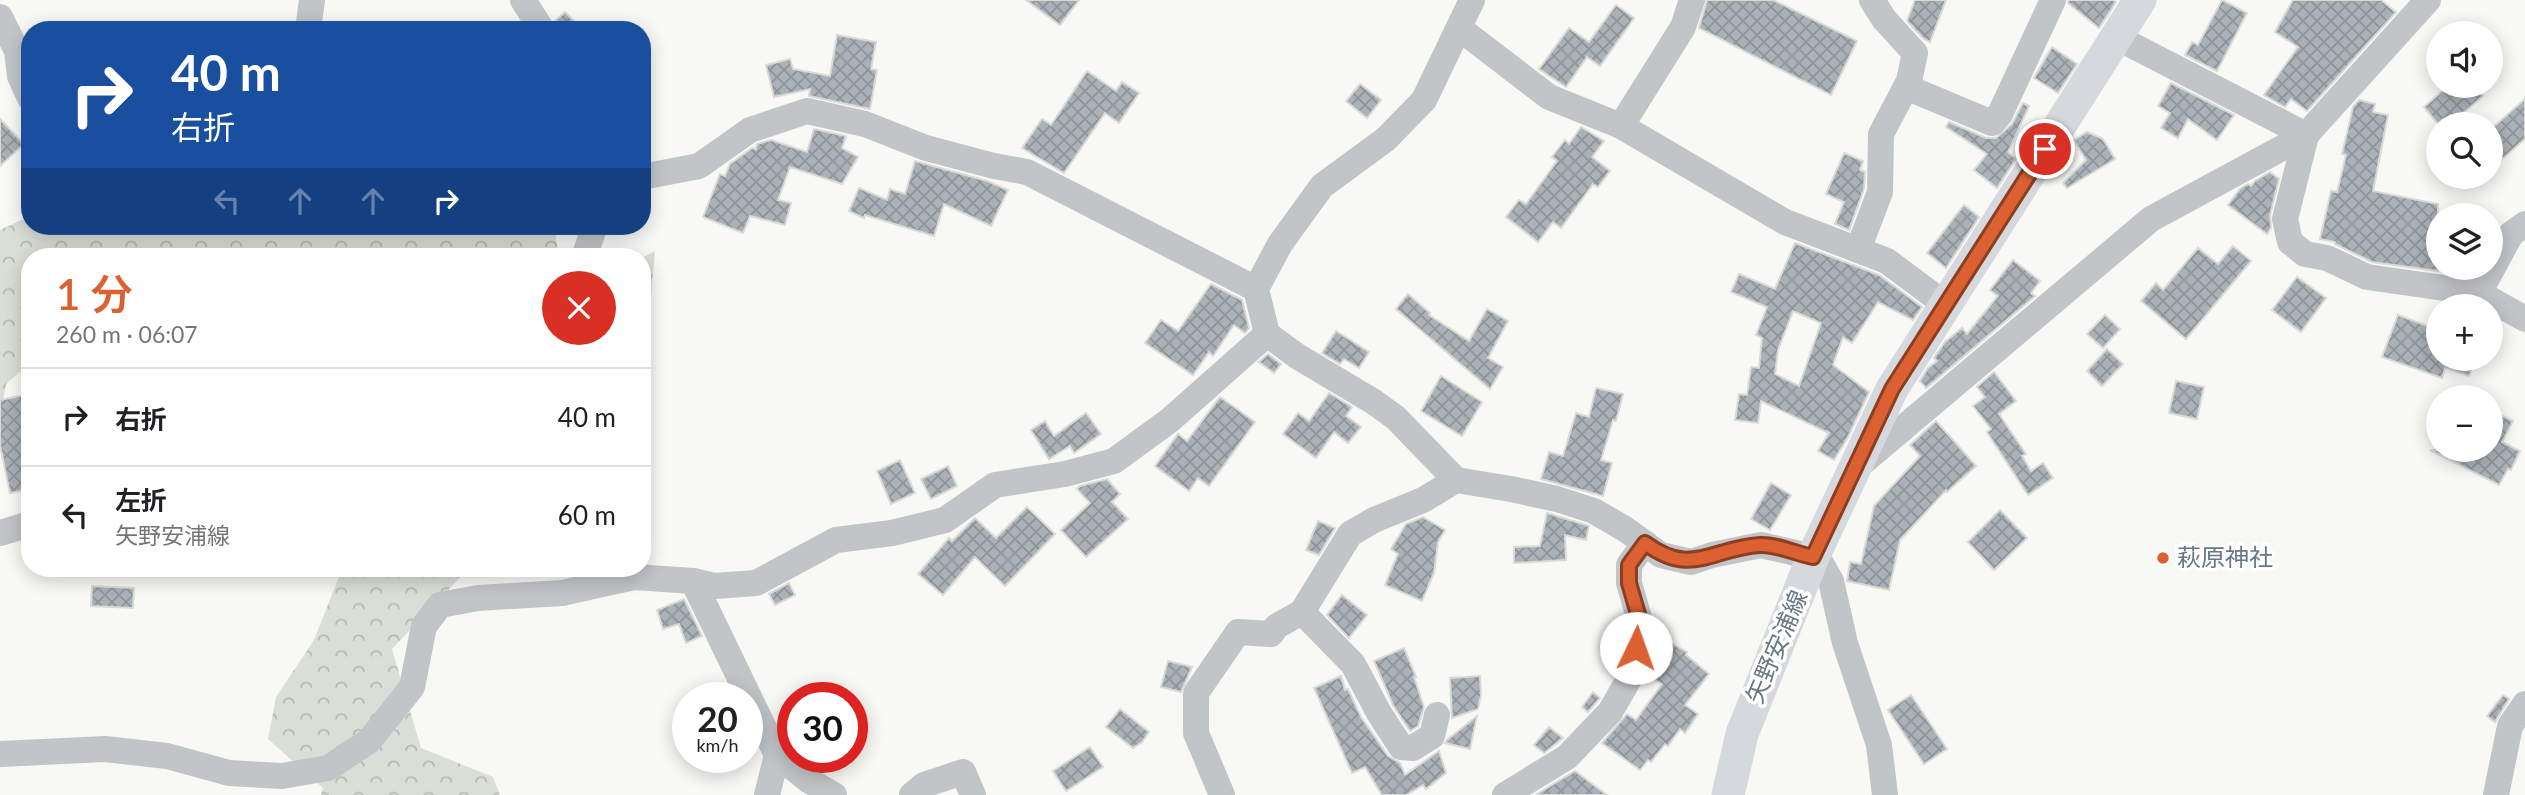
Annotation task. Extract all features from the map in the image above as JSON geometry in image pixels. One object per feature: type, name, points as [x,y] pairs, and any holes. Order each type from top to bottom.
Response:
[{"type":"main road","name":"矢野安浦線","points":[[1728,795],[1742,734],[1813,557],[1892,389],[2140,0]]},
{"type":"street","points":[[309,21],[312,0]]},
{"type":"street","points":[[523,0],[536,21]]},
{"type":"street","points":[[1472,0],[1424,100],[1386,139],[1322,186],[1280,244],[1256,289],[1267,334],[1396,418],[1456,480],[1557,499],[1594,511],[1661,555],[1691,562],[1761,545],[1813,557],[1822,565],[1831,582],[1845,643],[1880,745],[1885,795]]},
{"type":"street","points":[[1620,126],[1683,27],[1692,0]]},
{"type":"street","points":[[1858,250],[1880,192],[1881,134],[1906,87],[1915,53],[1884,19],[1872,0]]},
{"type":"street","points":[[1906,87],[1992,123],[2000,114],[2053,0]]},
{"type":"street","points":[[1853,470],[2151,219],[2306,135],[2428,0]]},
{"type":"street","points":[[0,18],[17,51],[21,78]]},
{"type":"street","points":[[1460,27],[1549,97],[1620,126],[1785,222],[1887,261],[1946,305]]},
{"type":"street","points":[[2116,37],[2306,135]]},
{"type":"street","points":[[651,175],[699,166],[750,130],[807,111],[864,124],[926,148],[1027,172],[1256,289]]},
{"type":"street","points":[[2306,135],[2285,219],[2290,242],[2305,254],[2327,258],[2367,277],[2479,293],[2525,319]]},
{"type":"street","points":[[2479,293],[2511,234],[2525,225]]},
{"type":"street","points":[[0,754],[105,749],[167,756],[229,773],[282,776],[328,768],[369,741],[412,687],[424,626],[440,605],[478,597],[562,593],[634,577],[693,581],[715,586],[755,583],[836,540],[892,533],[945,520],[996,485],[1065,474],[1114,461],[1170,421],[1267,334]]},
{"type":"street","points":[[1222,795],[1196,733],[1196,693],[1238,632],[1271,634],[1277,626],[1302,612],[1350,534],[1374,520],[1423,500],[1456,480]]},
{"type":"street","points":[[0,533],[21,527]]},
{"type":"street","points":[[1505,795],[1567,757],[1610,712],[1632,674],[1640,621],[1629,583],[1629,565],[1645,543]]},
{"type":"street","points":[[693,581],[777,755],[767,795]]},
{"type":"street","points":[[1302,612],[1353,664],[1401,747],[1413,748],[1432,736],[1437,715]]},
{"type":"street","points":[[2496,795],[2510,726],[2525,704]]},
{"type":"street","points":[[912,795],[924,785],[963,772],[973,795]]},
{"type":"street","points":[[799,773],[834,795]]},
{"type":"green space","points":[[21,220],[21,235],[555,235],[558,248],[21,248],[21,371],[6,384],[0,417],[0,230]]},
{"type":"green space","points":[[655,251],[651,296],[651,253]]},
{"type":"green space","points":[[339,577],[460,577],[392,649],[421,748],[493,777],[500,795],[321,795],[323,788],[268,739],[276,697],[314,640]]},
{"type":"building","points":[[1026,0],[1079,0],[1060,25]]},
{"type":"building","points":[[1707,0],[1773,0],[1857,41],[1831,95],[1699,28]]},
{"type":"building","points":[[1915,0],[1946,0],[1930,42],[1907,21]]},
{"type":"building","points":[[2069,0],[2116,2],[2099,28],[2068,3]]},
{"type":"building","points":[[2222,0],[2247,13],[2217,71],[2185,55],[2192,42],[2198,45]]},
{"type":"building","points":[[2293,0],[2381,0],[2396,12],[2307,111],[2291,99],[2285,107],[2264,95],[2298,47],[2275,32]]},
{"type":"building","points":[[1616,5],[1634,18],[1600,66],[1587,57],[1566,87],[1539,69],[1569,28],[1589,42]]},
{"type":"building","points":[[565,12],[574,21],[555,21]]},
{"type":"building","points":[[837,35],[876,42],[871,69],[877,70],[870,109],[809,96],[810,89],[774,97],[766,65],[790,59],[793,69],[830,76]]},
{"type":"building","points":[[2052,47],[2077,64],[2058,93],[2034,78]]},
{"type":"building","points":[[1087,71],[1116,91],[1122,82],[1139,93],[1119,123],[1105,113],[1064,173],[1022,148],[1042,119],[1051,125]]},
{"type":"building","points":[[2171,83],[2234,115],[2217,140],[2188,119],[2178,138],[2161,128],[2170,113],[2158,106]]},
{"type":"building","points":[[1360,84],[1381,100],[1367,118],[1346,101]]},
{"type":"building","points":[[2434,98],[2481,98],[2464,112],[2428,112],[2424,107]]},
{"type":"building","points":[[2525,99],[2525,139],[2503,158],[2503,118]]},
{"type":"building","points":[[2359,100],[2375,104],[2373,112],[2388,115],[2373,191],[2433,203],[2426,203],[2426,269],[2372,262],[2335,242],[2320,239],[2331,191],[2337,192],[2346,155],[2342,154],[2353,107]]},
{"type":"building","points":[[2023,103],[2029,106],[2008,152],[2016,159],[1997,188],[1974,170],[1987,154],[1946,127],[1949,122],[1986,138],[1996,138],[2012,124]]},
{"type":"building","points":[[0,119],[21,141],[21,147],[0,166]]},
{"type":"building","points":[[1581,127],[1604,141],[1592,157],[1610,171],[1598,187],[1593,184],[1561,228],[1553,222],[1538,242],[1506,217],[1519,200],[1526,204],[1557,161],[1552,157],[1565,140],[1569,144]]},
{"type":"building","points":[[814,129],[846,136],[842,148],[858,157],[842,184],[790,167],[778,200],[791,203],[785,225],[750,216],[743,233],[703,217],[720,174],[725,176],[730,164],[752,148],[756,149],[757,144],[771,140],[807,152]]},
{"type":"building","points":[[2087,132],[2103,139],[2115,159],[2067,188],[2063,183],[2086,160],[2074,140]]},
{"type":"building","points":[[1844,153],[1863,161],[1860,170],[1865,172],[1864,189],[1849,230],[1835,224],[1844,202],[1826,194]]},
{"type":"building","points":[[915,161],[987,181],[1008,190],[991,226],[944,204],[934,236],[865,215],[864,218],[849,211],[859,188],[887,200],[890,189],[905,194]]},
{"type":"building","points":[[2270,172],[2279,179],[2270,215],[2271,228],[2267,234],[2228,205],[2240,189],[2248,184],[2251,186]]},
{"type":"building","points":[[1964,205],[1979,217],[1946,268],[1927,253]]},
{"type":"building","points":[[1795,243],[1879,275],[1922,307],[1913,320],[1878,302],[1852,343],[1843,337],[1833,365],[1869,392],[1834,460],[1818,451],[1829,433],[1761,401],[1758,423],[1735,420],[1739,394],[1747,395],[1751,367],[1759,368],[1762,338],[1756,335],[1767,307],[1731,292],[1739,274],[1775,289]],"holes":[[[1793,311],[1821,323],[1799,386],[1775,374],[1778,350]]]},
{"type":"building","points":[[2233,246],[2251,261],[2186,339],[2141,301],[2156,283],[2163,290],[2198,248],[2218,264]]},
{"type":"building","points":[[2013,260],[2040,281],[2031,293],[2035,296],[1926,388],[1920,381],[1928,368],[1937,361],[1934,358],[1945,342],[1962,328],[1967,334],[1998,296],[1990,290]]},
{"type":"building","points":[[2297,277],[2326,298],[2301,332],[2272,310]]},
{"type":"building","points":[[1211,284],[1242,300],[1249,328],[1245,333],[1234,325],[1213,356],[1209,352],[1193,375],[1145,343],[1161,320],[1178,331]]},
{"type":"building","points":[[1408,294],[1430,313],[1429,315],[1469,341],[1487,309],[1508,321],[1488,358],[1503,367],[1490,389],[1396,309]]},
{"type":"building","points":[[2105,315],[2120,329],[2103,348],[2087,334]]},
{"type":"building","points":[[2398,315],[2426,326],[2426,371],[2444,371],[2442,378],[2382,357]]},
{"type":"building","points":[[1336,331],[1369,352],[1359,368],[1344,359],[1340,364],[1322,353]]},
{"type":"building","points":[[2107,349],[2123,364],[2102,386],[2087,371]]},
{"type":"building","points":[[1268,354],[1281,364],[1274,373],[1259,362]]},
{"type":"building","points":[[2454,371],[2471,371],[2469,376]]},
{"type":"building","points":[[1994,372],[2016,401],[1999,414],[2026,454],[2022,456],[2031,471],[2043,463],[2053,478],[2028,495],[1987,432],[1991,429],[1973,406],[1985,397],[1977,387]]},
{"type":"building","points":[[1441,376],[1482,402],[1462,436],[1421,411]]},
{"type":"building","points":[[2176,381],[2204,387],[2197,419],[2169,413]]},
{"type":"building","points":[[1596,388],[1623,394],[1601,460],[1612,463],[1603,496],[1541,479],[1549,452],[1563,456],[1576,413],[1589,417]]},
{"type":"building","points":[[1329,393],[1352,407],[1346,416],[1361,427],[1348,443],[1334,432],[1316,458],[1283,434],[1298,413],[1309,421]]},
{"type":"building","points":[[21,396],[21,491],[10,493],[0,445],[0,400]]},
{"type":"building","points":[[1220,397],[1255,422],[1209,486],[1198,478],[1189,491],[1155,466],[1178,434],[1187,441]]},
{"type":"building","points":[[1086,413],[1101,434],[1074,453],[1070,446],[1049,459],[1031,430],[1045,421],[1054,436]]},
{"type":"building","points":[[2503,416],[2513,421],[2503,440]]},
{"type":"building","points":[[1936,421],[1976,466],[1947,492],[1946,490],[1900,540],[1889,590],[1847,581],[1850,562],[1861,564],[1874,506],[1920,456],[1910,445]]},
{"type":"building","points":[[2503,442],[2520,451],[2511,470],[2508,469],[2499,485],[2454,462],[2503,462]]},
{"type":"building","points":[[900,460],[915,493],[891,504],[877,471]]},
{"type":"building","points":[[948,466],[957,486],[931,499],[921,479]]},
{"type":"building","points":[[1107,479],[1120,494],[1112,502],[1128,519],[1086,557],[1061,530],[1090,503],[1077,489]]},
{"type":"building","points":[[1771,483],[1791,495],[1770,530],[1751,519]]},
{"type":"building","points":[[1027,507],[1055,534],[1005,586],[975,557],[943,595],[918,574],[949,538],[952,541],[975,518],[996,538]]},
{"type":"building","points":[[2000,510],[2027,538],[1994,570],[1968,542]]},
{"type":"building","points":[[1547,513],[1589,526],[1586,540],[1565,535],[1566,560],[1514,563],[1514,547],[1540,546]]},
{"type":"building","points":[[1423,517],[1445,530],[1438,542],[1434,573],[1422,601],[1385,585],[1398,554],[1391,549],[1406,524]]},
{"type":"building","points":[[1318,521],[1335,528],[1319,555],[1306,550]]},
{"type":"building","points":[[789,583],[795,595],[775,605],[769,594]]},
{"type":"building","points":[[92,586],[134,588],[133,608],[91,606]]},
{"type":"building","points":[[1342,595],[1367,615],[1349,638],[1327,615]]},
{"type":"building","points":[[684,599],[702,636],[686,643],[679,624],[663,629],[657,610]]},
{"type":"building","points":[[1669,642],[1687,652],[1686,655],[1709,674],[1685,705],[1698,714],[1685,733],[1680,729],[1668,746],[1665,744],[1651,762],[1648,760],[1640,770],[1602,743],[1627,714],[1636,720],[1662,684],[1650,677]]},
{"type":"building","points":[[1404,648],[1424,707],[1418,726],[1410,731],[1393,705],[1374,661]]},
{"type":"building","points":[[1168,661],[1192,667],[1181,692],[1161,687]]},
{"type":"building","points":[[1341,676],[1345,690],[1348,689],[1361,717],[1388,756],[1400,763],[1405,775],[1439,751],[1446,773],[1426,789],[1423,785],[1406,795],[1382,795],[1365,767],[1352,773],[1314,688]]},
{"type":"building","points":[[1480,676],[1481,695],[1478,709],[1452,718],[1450,678]]},
{"type":"building","points":[[1593,692],[1600,698],[1588,712],[1582,707]]},
{"type":"building","points":[[1911,695],[1947,749],[1924,764],[1888,710]]},
{"type":"building","points":[[2503,695],[2509,699],[2495,722],[2487,716]]},
{"type":"building","points":[[1120,709],[1149,732],[1142,742],[1133,748],[1106,727]]},
{"type":"building","points":[[1477,716],[1470,749],[1445,743],[1447,740]]},
{"type":"building","points":[[1549,727],[1563,738],[1544,753],[1534,745]]},
{"type":"building","points":[[1090,747],[1103,767],[1066,791],[1053,771]]},
{"type":"building","points":[[1575,771],[1607,795],[1536,795],[1537,794]]},
{"type":"place","name":"萩原神社","points":[[2163,558]]},
{"type":"route","points":[[1636,648],[1640,621],[1629,583],[1629,565],[1645,543],[1661,555],[1691,562],[1761,545],[1813,557],[1892,389],[2045,149]]}]
